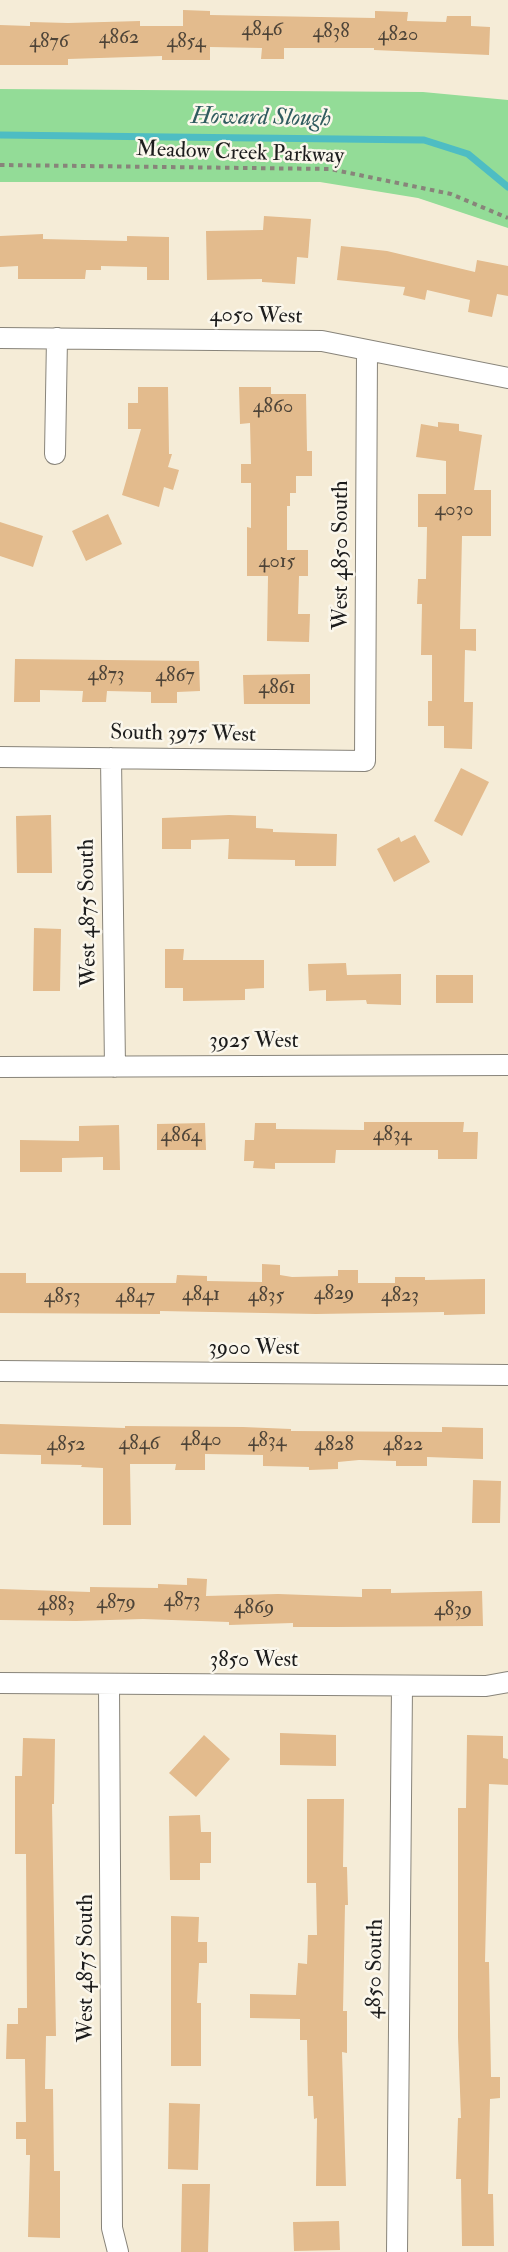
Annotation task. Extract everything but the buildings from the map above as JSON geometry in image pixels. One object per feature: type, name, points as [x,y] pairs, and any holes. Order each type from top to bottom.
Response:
[{"type":"street","name":"4050 West","points":[[0,338],[322,341],[508,378]]},
{"type":"street","points":[[55,454],[57,338]]},
{"type":"street","name":"West 4850 South","points":[[365,761],[366,350]]},
{"type":"street","name":"South 3975 West","points":[[0,758],[365,761]]},
{"type":"street","name":"West 4875 South","points":[[111,759],[115,1066]]},
{"type":"street","name":"3925 West","points":[[0,1067],[508,1065]]},
{"type":"street","name":"3900 West","points":[[0,1371],[508,1375]]},
{"type":"street","name":"3850 West","points":[[0,1683],[486,1686],[508,1682]]},
{"type":"street","name":"West 4875 South","points":[[110,1684],[112,2228],[118,2252]]},
{"type":"street","name":"4850 South","points":[[397,2252],[402,1686]]},
{"type":"path","name":"Meadow Creek Parkway","points":[[0,165],[330,169],[451,194],[508,219]]},
{"type":"green space","points":[[0,89],[423,92],[508,100],[508,228],[418,198],[320,182],[0,182]]},
{"type":"waterway","name":"Howard Slough","points":[[0,135],[424,140],[468,154],[508,187]]}]
